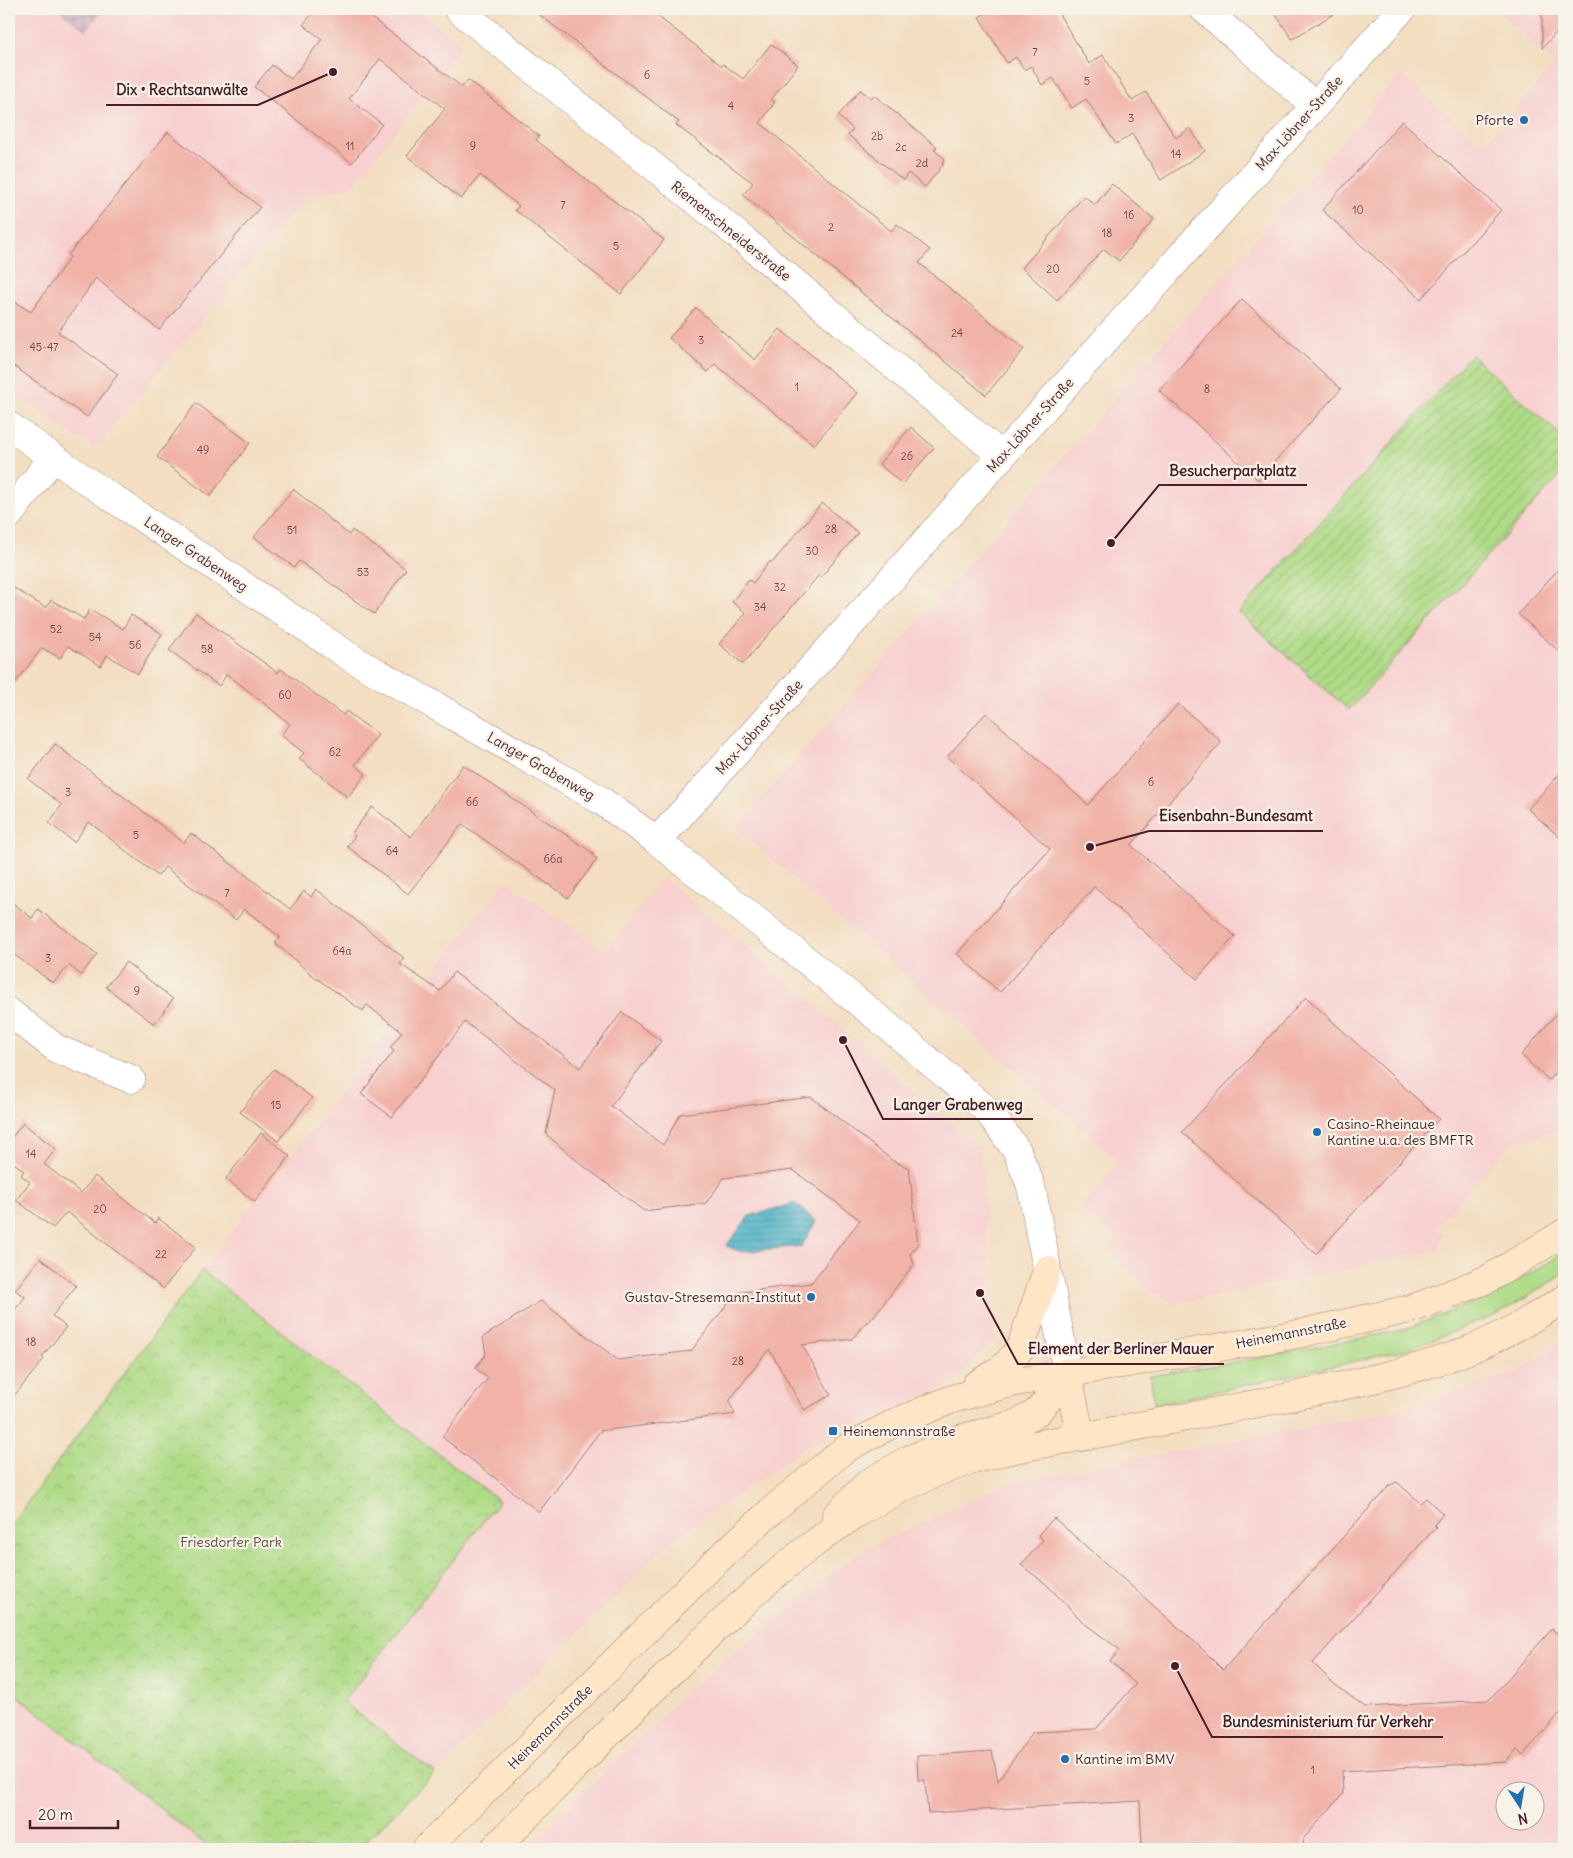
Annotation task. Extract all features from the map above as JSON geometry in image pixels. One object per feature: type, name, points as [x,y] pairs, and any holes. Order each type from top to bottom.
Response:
[{"type":"main road","name":"Heinemannstraße","points":[[426,1849],[713,1564],[771,1511],[845,1449],[892,1424],[952,1399],[1067,1372],[1298,1334],[1414,1308],[1488,1279],[1564,1233]]},
{"type":"main road","points":[[952,1399],[1001,1370],[1020,1349],[1047,1270]]},
{"type":"main road","points":[[798,1554],[873,1505],[918,1482],[965,1462],[1022,1447],[1270,1402],[1361,1382],[1424,1365],[1468,1350],[1515,1330],[1564,1300]]},
{"type":"main road","points":[[1067,1372],[1081,1437]]},
{"type":"main road","points":[[494,1849],[723,1621],[798,1554],[868,1483],[908,1460],[934,1449],[960,1439],[1016,1424],[1036,1413],[1052,1395],[1067,1372]]},
{"type":"street","name":"Riemenschneiderstraße","points":[[458,9],[715,216],[1002,456]]},
{"type":"street","points":[[1204,9],[1314,105]]},
{"type":"street","name":"Max-Löbner-Straße","points":[[657,841],[1314,105],[1402,9]]},
{"type":"street","name":"Langer Grabenweg","points":[[9,426],[353,659],[599,799],[657,841],[883,1022],[988,1111],[1017,1151],[1031,1186],[1067,1372]]},
{"type":"street","points":[[9,515],[53,457]]},
{"type":"street","points":[[9,1012],[57,1049],[131,1078]]},
{"type":"shaded area","points":[[9,9],[57,9],[86,31],[104,9],[414,9],[462,45],[353,186],[306,195],[94,449],[9,390]]},
{"type":"shaded area","points":[[57,9],[104,9],[86,31]]},
{"type":"shaded area","points":[[1502,9],[1564,9],[1564,1128],[1527,1141],[1518,1136],[1434,1228],[1443,1233],[1438,1250],[1175,1304],[1150,1291],[1107,1248],[1117,1237],[1081,1207],[1119,1161],[736,828],[1401,74],[1483,145],[1555,65],[1499,12]]},
{"type":"shaded area","points":[[662,878],[748,948],[980,1148],[995,1339],[948,1386],[807,1446],[676,1537],[358,1849],[9,1849],[9,1527],[202,1270],[505,881],[606,951]]},
{"type":"shaded area","points":[[1564,1340],[1564,1849],[526,1849],[690,1689],[859,1552],[1010,1482],[1395,1411],[1518,1372]]},
{"type":"green space","points":[[1471,355],[1564,438],[1564,471],[1349,710],[1239,613]]},
{"type":"green space","points":[[1564,1253],[1564,1274],[1558,1278],[1499,1314],[1406,1350],[1155,1405],[1150,1376],[1271,1356],[1402,1330],[1494,1295]]},
{"type":"green space","name":"Friesdorfer Park","points":[[202,1270],[499,1501],[343,1702],[435,1773],[358,1849],[211,1849],[9,1689],[9,1527]]},
{"type":"water","points":[[795,1203],[816,1221],[802,1246],[741,1252],[726,1246],[749,1216]]},
{"type":"building","points":[[316,9],[360,9],[462,87],[468,80],[539,136],[536,140],[664,240],[621,294],[515,210],[519,206],[480,175],[461,199],[407,156],[445,109],[380,59],[349,99],[382,124],[352,163],[254,87],[272,65],[291,79],[322,39],[303,25]]},
{"type":"building","points":[[532,9],[648,9],[722,66],[723,64],[743,79],[771,44],[798,65],[771,100],[775,102],[760,123],[891,231],[897,224],[930,250],[919,263],[1024,349],[986,395],[743,195],[753,183],[676,125],[679,122]]},
{"type":"building","points":[[993,9],[1056,9],[1089,64],[1103,55],[1132,101],[1146,92],[1176,138],[1190,128],[1205,151],[1161,180],[1132,134],[1116,144],[1086,99],[1072,108],[1053,78],[1042,85],[1031,66],[1024,70],[1016,57],[1007,63],[979,17]]},
{"type":"building","points":[[1272,9],[1342,9],[1292,39]]},
{"type":"building","points":[[1542,9],[1558,9],[1564,14],[1564,24],[1542,48]]},
{"type":"building","points":[[860,90],[871,98],[874,95],[937,147],[934,150],[945,159],[942,163],[944,164],[925,187],[908,173],[903,180],[848,135],[853,129],[838,116]]},
{"type":"building","points":[[1402,121],[1501,210],[1421,299],[1322,210]]},
{"type":"building","points":[[168,132],[260,207],[159,330],[96,278],[58,332],[118,374],[87,417],[9,363],[9,298],[31,312],[70,257],[68,255]]},
{"type":"building","points":[[1112,184],[1154,219],[1119,261],[1104,249],[1057,300],[1022,268],[1084,196],[1095,205]]},
{"type":"building","points":[[1242,299],[1341,389],[1258,480],[1159,390]]},
{"type":"building","points":[[696,308],[755,360],[780,329],[857,393],[814,445],[715,364],[708,372],[669,338]]},
{"type":"building","points":[[196,403],[250,443],[210,496],[157,457]]},
{"type":"building","points":[[911,427],[934,448],[902,484],[879,464]]},
{"type":"building","points":[[293,489],[349,535],[352,530],[406,569],[374,614],[299,561],[294,567],[254,537]]},
{"type":"building","points":[[822,503],[858,533],[821,577],[819,575],[743,664],[719,644],[746,613],[732,602],[749,580],[753,583],[770,561],[772,563]]},
{"type":"building","points":[[1564,563],[1564,656],[1518,614]]},
{"type":"building","points":[[9,585],[46,608],[51,600],[84,619],[90,609],[123,629],[131,615],[162,634],[138,674],[107,655],[101,666],[68,646],[60,658],[42,648],[9,691]]},
{"type":"building","points":[[196,613],[278,673],[281,669],[343,715],[346,711],[378,735],[355,765],[366,774],[348,797],[299,759],[304,753],[281,735],[290,724],[227,674],[219,686],[169,650]]},
{"type":"building","points":[[1178,704],[1222,742],[1131,845],[1235,936],[1197,979],[1094,887],[1000,992],[957,954],[1050,849],[947,757],[986,713],[1088,805]]},
{"type":"building","name":"Gustav-Stresemann-Institut","points":[[55,744],[184,843],[191,833],[290,909],[304,891],[311,897],[316,889],[404,958],[400,964],[440,991],[454,972],[580,1068],[622,1012],[661,1041],[611,1106],[663,1145],[680,1114],[811,1097],[893,1161],[909,1168],[918,1245],[910,1254],[914,1264],[869,1322],[866,1322],[852,1339],[802,1345],[831,1395],[804,1410],[769,1349],[729,1401],[735,1414],[600,1431],[539,1512],[442,1437],[488,1378],[475,1368],[486,1354],[483,1337],[541,1301],[618,1360],[691,1351],[736,1293],[811,1283],[860,1220],[793,1170],[724,1178],[706,1203],[644,1211],[581,1164],[546,1134],[555,1090],[465,1022],[392,1117],[361,1094],[394,1051],[390,1048],[402,1032],[367,1005],[363,1011],[312,975],[275,943],[280,937],[244,909],[236,920],[165,867],[158,876],[89,822],[74,842],[49,823],[62,805],[28,779]]},
{"type":"building","points":[[463,765],[593,853],[592,855],[597,859],[568,898],[462,824],[408,894],[347,846],[355,836],[352,833],[372,807],[411,837]]},
{"type":"building","points":[[1564,769],[1564,841],[1528,809]]},
{"type":"building","points":[[9,900],[32,918],[38,909],[97,954],[81,975],[69,965],[53,983],[9,951]]},
{"type":"building","points":[[126,962],[173,999],[154,1024],[106,987]]},
{"type":"building","points":[[1306,997],[1439,1119],[1316,1254],[1182,1132]]},
{"type":"building","points":[[1564,1005],[1564,1062],[1549,1080],[1521,1055]]},
{"type":"building","points":[[274,1069],[312,1098],[278,1141],[240,1112]]},
{"type":"building","points":[[23,1123],[56,1149],[44,1164],[81,1193],[95,1176],[155,1223],[158,1218],[196,1247],[163,1289],[67,1212],[53,1228],[16,1200],[30,1182],[21,1175],[24,1171],[9,1159],[9,1141]]},
{"type":"building","points":[[261,1133],[290,1156],[255,1202],[226,1179]]},
{"type":"building","points":[[40,1258],[76,1286],[52,1316],[66,1327],[42,1357],[44,1359],[9,1402],[9,1317],[25,1297],[15,1290]]},
{"type":"building","points":[[1397,1482],[1420,1503],[1426,1498],[1443,1514],[1434,1525],[1436,1527],[1313,1663],[1333,1683],[1365,1707],[1489,1700],[1552,1629],[1564,1640],[1564,1709],[1523,1755],[1517,1749],[1506,1762],[1342,1771],[1343,1794],[1303,1839],[1304,1849],[1142,1849],[1140,1801],[928,1813],[925,1780],[918,1780],[917,1756],[992,1751],[998,1781],[1033,1732],[1096,1729],[1136,1684],[1110,1661],[1120,1650],[1084,1623],[1047,1585],[1021,1565],[1043,1540],[1038,1535],[1054,1518],[1197,1644],[1223,1670],[1390,1485]]},
{"type":"place","name":"Dix • Rechtsanwälte","points":[[333,72]]},
{"type":"place","name":"Pforte","points":[[1524,120]]},
{"type":"place","name":"Besucherparkplatz","points":[[1111,543]]},
{"type":"place","name":"Eisenbahn-Bundesamt","points":[[1090,847]]},
{"type":"place","name":"Langer Grabenweg","points":[[843,1040]]},
{"type":"place","name":"Casino-Rheinaue Kantine u.a. des BMFTR","points":[[1317,1132]]},
{"type":"place","name":"Element der Berliner Mauer","points":[[980,1293]]},
{"type":"place","name":"Gustav-Stresemann-Institut","points":[[811,1297]]},
{"type":"place","name":"Heinemannstraße","points":[[833,1431]]},
{"type":"place","name":"Bundesministerium für Verkehr","points":[[1175,1666]]},
{"type":"place","name":"Kantine im BMV","points":[[1065,1759]]}]
